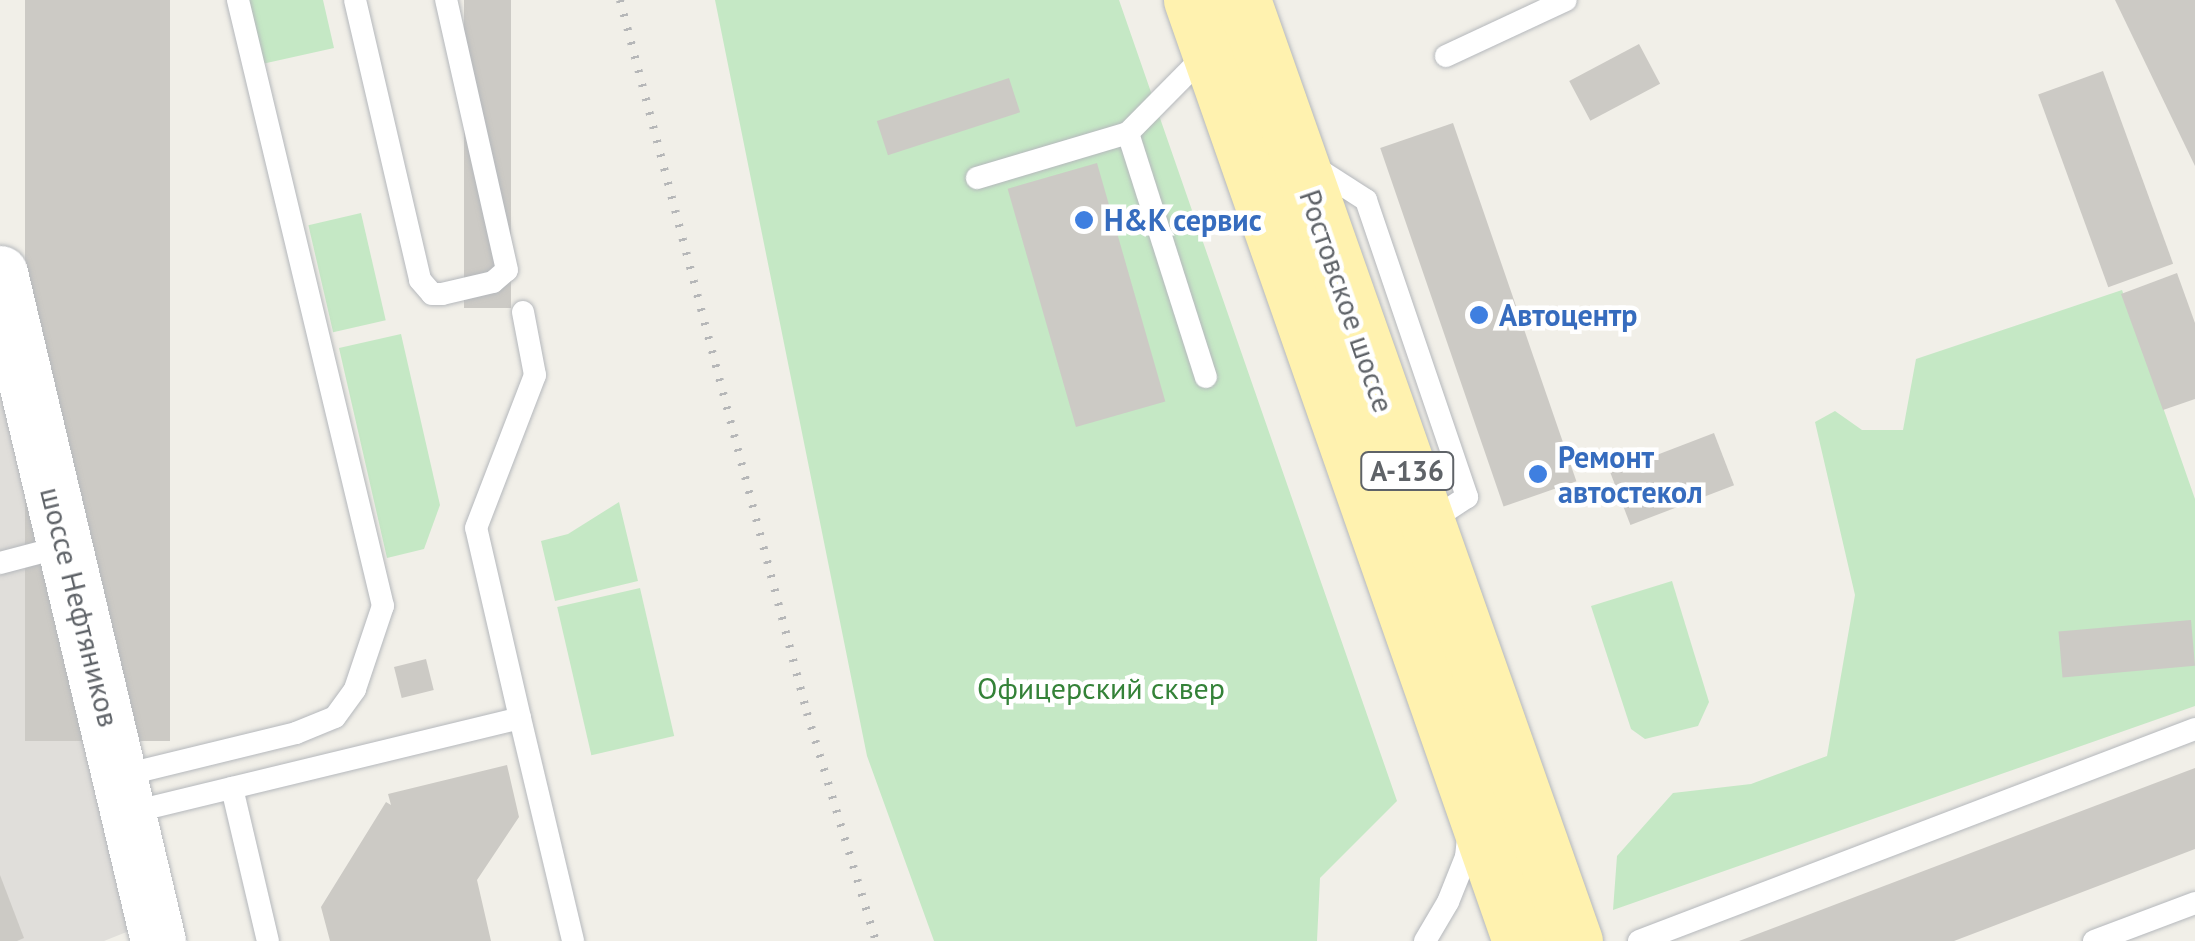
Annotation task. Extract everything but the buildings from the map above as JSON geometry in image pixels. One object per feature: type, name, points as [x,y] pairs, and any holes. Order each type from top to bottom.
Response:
[{"type":"main road","name":"Ростовское шоссе","points":[[1191,0],[1520,941]]},
{"type":"main road","name":"Ростовское шоссе","points":[[1243,0],[1575,941]]},
{"type":"main road","name":"шоссе Нефтяников","points":[[0,273],[158,941]]},
{"type":"lane","points":[[124,794],[335,718],[355,689],[383,606],[238,0]]},
{"type":"lane","points":[[356,0],[420,280],[432,294],[493,282],[507,270],[446,0]]},
{"type":"lane","points":[[1446,56],[1566,0]]},
{"type":"lane","points":[[976,178],[1128,133],[1209,51]]},
{"type":"lane","points":[[1128,133],[1206,377]]},
{"type":"lane","points":[[523,312],[536,374],[476,528],[573,941]]},
{"type":"lane","points":[[0,564],[65,546]]},
{"type":"lane","points":[[124,794],[232,788],[520,718]]},
{"type":"lane","points":[[1639,941],[2195,729]]},
{"type":"lane","points":[[232,788],[268,941]]},
{"type":"lane","points":[[1424,941],[1448,902],[1466,856],[1473,803]]},
{"type":"lane","points":[[2094,941],[2195,903]]},
{"type":"shaded area","points":[[0,390],[129,931],[104,941],[0,941]]},
{"type":"green space","points":[[247,0],[323,0],[334,48],[262,64]]},
{"type":"green space","name":"Офицерский сквер","points":[[715,0],[1119,0],[1397,801],[1320,878],[1317,941],[934,941],[867,756]]},
{"type":"green space","points":[[361,213],[386,320],[333,332],[308,225]]},
{"type":"green space","points":[[2122,290],[2195,499],[2195,706],[1613,910],[1617,856],[1673,793],[1751,784],[1827,756],[1855,595],[1815,422],[1835,411],[1862,430],[1903,430],[1916,359]]},
{"type":"green space","points":[[401,334],[440,505],[424,549],[387,558],[339,348]]},
{"type":"green space","points":[[619,502],[638,581],[555,601],[541,541],[568,534]]},
{"type":"green space","points":[[1672,581],[1709,702],[1698,726],[1645,739],[1631,729],[1591,606]]},
{"type":"green space","points":[[640,588],[674,736],[591,755],[557,607]]},
{"type":"railway","points":[[620,0],[807,713],[876,941]]},
{"type":"place","name":"H&K сервис","points":[[1084,220]]},
{"type":"place","name":"Автоцентр","points":[[1479,315]]},
{"type":"place","name":"Ремонт автостекол","points":[[1538,474]]}]
